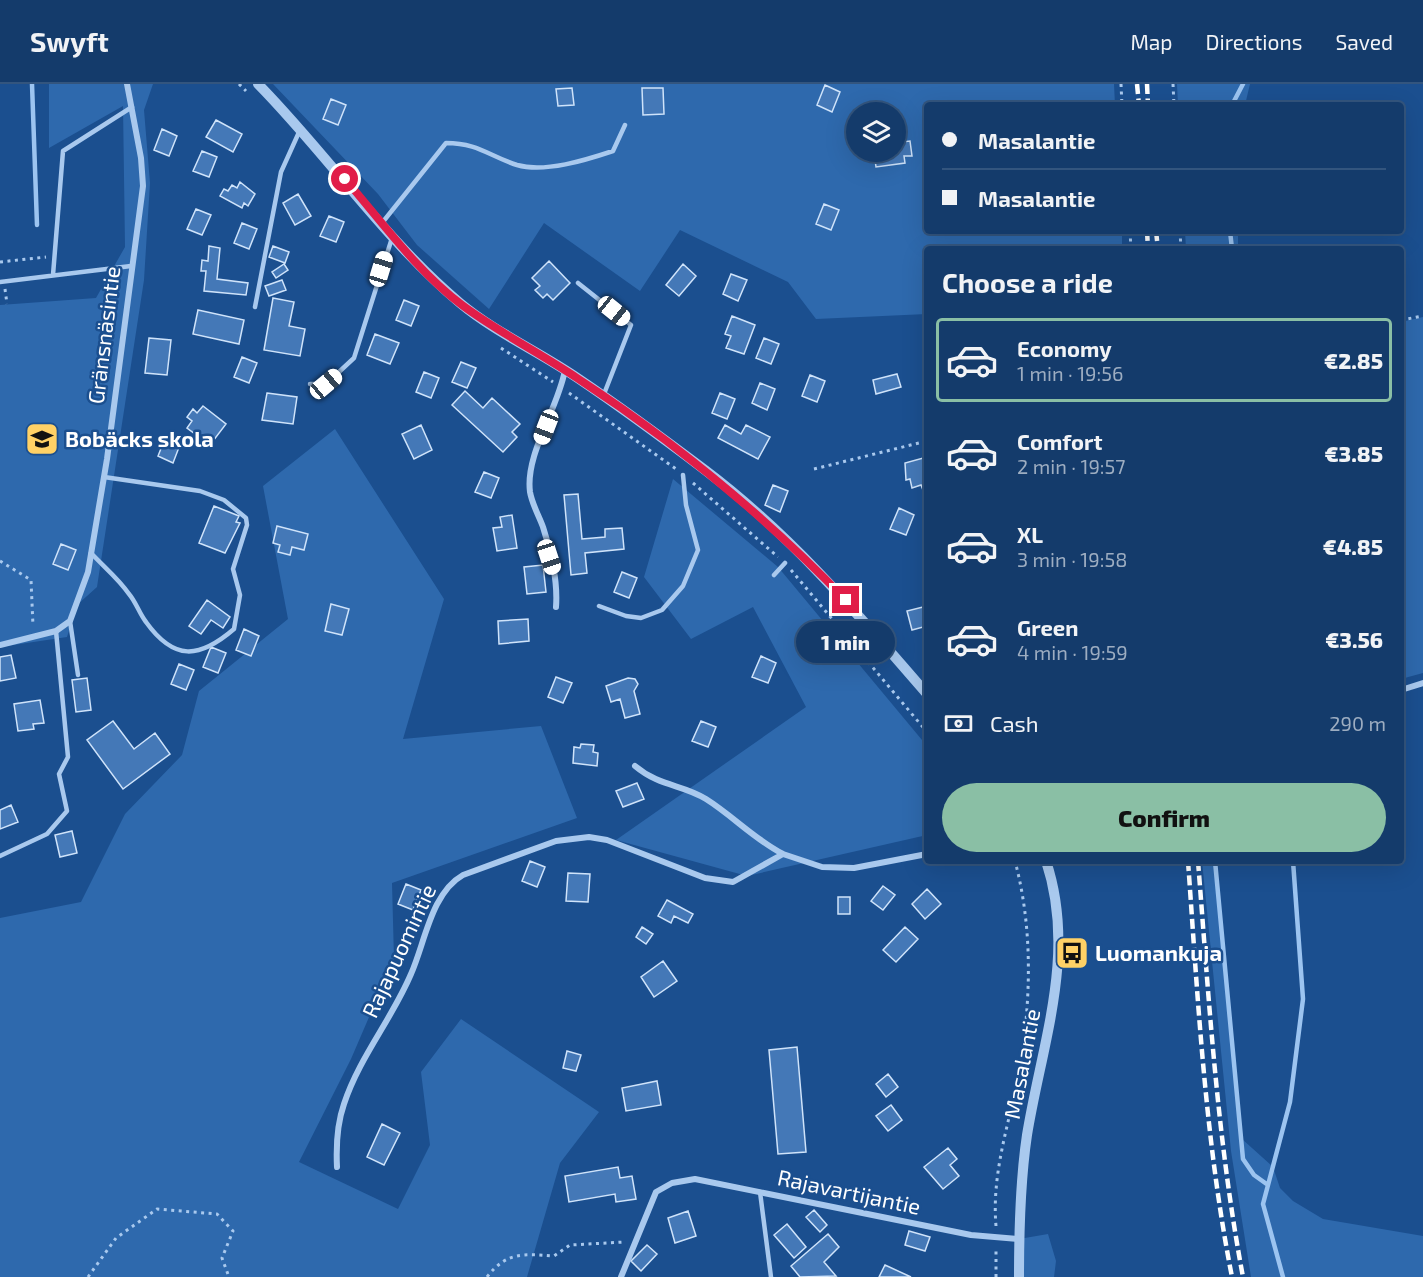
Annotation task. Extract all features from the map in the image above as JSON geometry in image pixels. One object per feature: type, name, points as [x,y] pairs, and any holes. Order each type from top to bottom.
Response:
[{"type":"street","name":"Gränsnäsintie","points":[[70,621],[88,572],[104,477],[143,186],[127,84]]},
{"type":"street","points":[[258,84],[301,128],[434,281],[463,305],[565,370],[707,471],[787,539],[846,600],[924,691]]},
{"type":"street","points":[[556,607],[557,582],[543,529],[530,494],[530,470],[562,388],[565,370]]},
{"type":"street","points":[[0,645],[56,631],[70,621]]},
{"type":"street","points":[[1404,689],[1423,683]]},
{"type":"street","points":[[635,766],[650,779],[705,798],[766,845],[783,854],[822,867],[854,867],[924,855]]},
{"type":"street","name":"Rajapuomintie","points":[[337,1167],[337,1142],[344,1104],[411,975],[440,898],[456,879],[556,841],[589,837],[607,840],[705,878],[733,882],[783,854]]},
{"type":"street","name":"Masalantie","points":[[1019,1277],[1019,1239],[1027,1138],[1056,991],[1059,962],[1057,900],[1047,864]]},
{"type":"street","name":"Rajavartijantie","points":[[636,1241],[656,1192],[672,1183],[695,1179],[971,1235],[1019,1239]]},
{"type":"street","points":[[621,1277],[636,1241]]},
{"type":"lane","points":[[53,275],[63,151],[132,107]]},
{"type":"lane","points":[[382,223],[446,143],[468,143],[519,165],[570,165],[613,151],[625,125]]},
{"type":"lane","points":[[255,307],[280,172],[301,128]]},
{"type":"lane","points":[[310,384],[326,384],[354,358],[394,236]]},
{"type":"lane","points":[[2,282],[131,266]]},
{"type":"lane","points":[[578,283],[631,325],[603,396]]},
{"type":"lane","points":[[599,606],[626,616],[641,618],[662,610],[683,586],[698,550],[686,505],[683,475]]},
{"type":"lane","points":[[91,553],[129,593],[146,622],[174,649],[189,653],[198,651],[222,639],[234,629],[240,595],[234,582],[233,569],[247,525],[246,518],[224,500],[200,491],[104,477]]},
{"type":"lane","points":[[774,575],[785,563]]},
{"type":"lane","points":[[70,621],[78,675]]},
{"type":"lane","points":[[0,856],[47,834],[67,811],[59,774],[68,758],[56,631]]},
{"type":"lane","points":[[760,1192],[771,1277]]},
{"type":"path","points":[[1121,84],[1122,102]]},
{"type":"path","points":[[1173,84],[1174,102]]},
{"type":"path","points":[[0,262],[55,256]]},
{"type":"path","points":[[2,282],[7,304]]},
{"type":"path","points":[[1404,319],[1423,316]]},
{"type":"path","points":[[814,469],[924,442]]},
{"type":"path","points":[[683,475],[785,563],[924,728]]},
{"type":"path","points":[[0,561],[31,580],[33,636]]},
{"type":"path","points":[[996,1277],[993,1197],[996,1172],[1022,1057],[1027,1004],[1029,932],[1016,864]]},
{"type":"path","points":[[88,1277],[116,1238],[157,1209],[217,1214],[233,1231],[222,1258],[229,1277]]},
{"type":"path","points":[[487,1277],[495,1267],[517,1254],[554,1256],[570,1245],[636,1241]]},
{"type":"shaded area","points":[[49,84],[153,84],[144,110],[150,183],[144,280],[97,587],[77,605],[67,637],[0,647],[0,305],[96,298],[125,247],[123,106],[49,148]]},
{"type":"shaded area","points":[[273,84],[1114,84],[1115,102],[924,102],[924,234],[1122,234],[1122,246],[924,246],[924,314],[816,319],[788,282],[680,230],[640,291],[544,223],[489,309],[417,245],[378,194]]},
{"type":"shaded area","points":[[1177,84],[1250,84],[1246,102],[1178,102]]},
{"type":"shaded area","points":[[1185,234],[1238,234],[1238,246],[1186,246]]},
{"type":"shaded area","points":[[1423,317],[1423,673],[1404,678],[1404,321]]},
{"type":"shaded area","points":[[335,429],[444,599],[403,739],[541,726],[577,818],[392,883],[394,959],[351,1059],[299,1162],[398,1209],[430,1145],[421,1072],[461,1019],[599,1112],[560,1163],[527,1277],[0,1277],[0,918],[81,902],[125,814],[182,755],[199,691],[288,619],[263,486]]},
{"type":"shaded area","points":[[673,479],[778,567],[924,742],[924,836],[747,876],[616,840],[806,707],[753,607],[691,639],[644,577]]},
{"type":"shaded area","points":[[1202,864],[1215,864],[1242,1139],[1273,1167],[1280,1188],[1293,1201],[1323,1219],[1423,1236],[1423,1277],[1251,1277],[1231,1151]]},
{"type":"shaded area","points":[[1048,1234],[1056,1261],[1054,1277],[1019,1277],[1019,1239]]},
{"type":"building","points":[[825,85],[840,92],[832,112],[817,105]]},
{"type":"building","points":[[572,88],[574,105],[558,106],[556,89]]},
{"type":"building","points":[[642,88],[663,88],[664,114],[643,115]]},
{"type":"building","points":[[331,99],[346,105],[338,125],[323,119]]},
{"type":"building","points":[[216,120],[242,134],[233,152],[206,137]]},
{"type":"building","points":[[162,129],[177,136],[169,156],[154,150]]},
{"type":"building","points":[[910,141],[912,156],[906,156],[906,142]]},
{"type":"building","points":[[202,151],[217,157],[209,177],[193,171]]},
{"type":"building","points":[[875,162],[905,162],[905,163],[876,167]]},
{"type":"building","points":[[240,182],[255,194],[248,206],[244,203],[242,208],[220,196],[224,189],[228,191],[232,185],[237,188]]},
{"type":"building","points":[[298,194],[311,216],[295,225],[283,203]]},
{"type":"building","points":[[824,204],[839,210],[831,230],[816,224]]},
{"type":"building","points":[[196,209],[211,215],[202,235],[187,229]]},
{"type":"building","points":[[329,216],[344,222],[336,242],[320,236]]},
{"type":"building","points":[[242,223],[257,229],[249,249],[234,243]]},
{"type":"building","points":[[209,246],[220,248],[217,279],[248,283],[246,295],[204,291],[206,271],[201,271],[202,260],[208,261]]},
{"type":"building","points":[[273,246],[289,252],[285,263],[269,257]]},
{"type":"building","points":[[549,261],[570,283],[553,300],[547,294],[543,298],[535,290],[540,286],[532,278]]},
{"type":"building","points":[[284,264],[288,270],[276,278],[272,272]]},
{"type":"building","points":[[683,264],[696,276],[679,296],[666,285]]},
{"type":"building","points":[[731,274],[747,280],[738,301],[723,294]]},
{"type":"building","points":[[282,280],[286,290],[269,296],[265,286]]},
{"type":"building","points":[[273,298],[294,302],[289,326],[305,329],[300,356],[264,350]]},
{"type":"building","points":[[404,300],[419,306],[411,326],[396,320]]},
{"type":"building","points":[[198,310],[244,320],[239,344],[193,334]]},
{"type":"building","points":[[732,316],[755,325],[744,354],[726,348],[731,336],[725,334]]},
{"type":"building","points":[[375,334],[399,343],[390,364],[367,355]]},
{"type":"building","points":[[149,338],[171,340],[167,375],[145,373]]},
{"type":"building","points":[[764,338],[779,344],[771,364],[756,358]]},
{"type":"building","points":[[242,357],[257,363],[249,383],[234,377]]},
{"type":"building","points":[[461,362],[476,368],[467,388],[452,382]]},
{"type":"building","points":[[424,372],[439,378],[431,398],[416,392]]},
{"type":"building","points":[[897,374],[901,387],[876,394],[873,380]]},
{"type":"building","points":[[810,375],[825,381],[817,402],[802,396]]},
{"type":"building","points":[[760,383],[775,389],[767,410],[752,403]]},
{"type":"building","points":[[465,391],[483,408],[492,398],[520,424],[512,432],[517,437],[503,452],[452,405]]},
{"type":"building","points":[[267,393],[297,397],[293,424],[262,420]]},
{"type":"building","points":[[720,393],[735,399],[727,419],[712,413]]},
{"type":"building","points":[[203,406],[226,424],[210,445],[187,428],[192,421],[187,417],[193,409],[197,413]]},
{"type":"building","points":[[421,425],[432,450],[414,459],[402,434]]},
{"type":"building","points":[[725,425],[741,434],[746,425],[770,437],[758,459],[718,438]]},
{"type":"building","points":[[166,436],[181,442],[173,463],[158,456]]},
{"type":"building","points":[[924,458],[924,490],[921,485],[912,488],[910,479],[906,480],[905,463]]},
{"type":"building","points":[[484,472],[499,478],[491,498],[475,492]]},
{"type":"building","points":[[773,485],[788,491],[780,512],[765,505]]},
{"type":"building","points":[[578,494],[582,539],[605,537],[605,529],[622,528],[624,549],[585,553],[587,573],[571,575],[564,495]]},
{"type":"building","points":[[214,506],[239,516],[236,522],[240,523],[225,553],[199,543]]},
{"type":"building","points":[[899,508],[914,515],[906,535],[890,529]]},
{"type":"building","points":[[512,515],[517,548],[497,551],[493,528],[502,527],[500,517]]},
{"type":"building","points":[[277,526],[308,534],[304,550],[292,547],[290,555],[278,552],[280,545],[273,543]]},
{"type":"building","points":[[61,544],[76,550],[68,570],[53,564]]},
{"type":"building","points":[[543,565],[546,592],[527,594],[524,567]]},
{"type":"building","points":[[622,572],[637,578],[629,598],[614,592]]},
{"type":"building","points":[[207,600],[230,617],[223,628],[211,620],[201,634],[189,626]]},
{"type":"building","points":[[331,604],[349,609],[342,635],[325,631]]},
{"type":"building","points":[[924,607],[924,627],[912,630],[907,611]]},
{"type":"building","points":[[528,619],[529,641],[499,644],[498,621]]},
{"type":"building","points":[[244,629],[259,636],[251,656],[236,650]]},
{"type":"building","points":[[211,647],[226,653],[218,673],[203,667]]},
{"type":"building","points":[[11,655],[16,678],[0,681],[0,657]]},
{"type":"building","points":[[761,656],[776,663],[768,683],[752,677]]},
{"type":"building","points":[[179,664],[194,670],[186,690],[171,684]]},
{"type":"building","points":[[556,677],[572,683],[563,703],[548,697]]},
{"type":"building","points":[[87,678],[91,710],[76,712],[72,680]]},
{"type":"building","points":[[628,678],[635,679],[638,684],[634,691],[640,714],[625,718],[620,699],[611,702],[606,686]]},
{"type":"building","points":[[40,700],[44,723],[33,724],[34,729],[18,731],[14,704]]},
{"type":"building","points":[[113,721],[134,749],[155,733],[170,754],[123,789],[87,740]]},
{"type":"building","points":[[701,721],[716,727],[708,747],[692,741]]},
{"type":"building","points":[[581,744],[594,745],[593,752],[598,753],[597,766],[573,763],[574,747],[580,748]]},
{"type":"building","points":[[637,783],[644,799],[623,807],[616,791]]},
{"type":"building","points":[[11,805],[18,822],[0,829],[0,810]]},
{"type":"building","points":[[72,831],[77,853],[60,857],[55,835]]},
{"type":"building","points":[[530,861],[545,867],[537,887],[522,881]]},
{"type":"building","points":[[568,873],[590,874],[588,902],[566,901]]},
{"type":"building","points":[[406,884],[421,890],[413,910],[398,904]]},
{"type":"building","points":[[883,886],[895,895],[883,910],[871,901]]},
{"type":"building","points":[[927,889],[941,904],[925,919],[912,904]]},
{"type":"building","points":[[838,897],[850,897],[850,914],[838,914]]},
{"type":"building","points":[[667,900],[693,914],[688,923],[674,916],[671,923],[658,916]]},
{"type":"building","points":[[642,927],[653,934],[646,944],[636,937]]},
{"type":"building","points":[[905,927],[918,939],[896,962],[883,950]]},
{"type":"building","points":[[663,961],[677,981],[654,997],[641,977]]},
{"type":"building","points":[[797,1047],[806,1152],[778,1154],[769,1050]]},
{"type":"building","points":[[567,1051],[581,1055],[576,1071],[563,1068]]},
{"type":"building","points":[[888,1074],[898,1087],[886,1097],[876,1084]]},
{"type":"building","points":[[657,1081],[661,1105],[626,1111],[622,1088]]},
{"type":"building","points":[[891,1105],[902,1120],[888,1131],[876,1116]]},
{"type":"building","points":[[382,1124],[400,1133],[384,1165],[367,1157]]},
{"type":"building","points":[[948,1148],[957,1159],[950,1165],[959,1176],[943,1189],[924,1167]]},
{"type":"building","points":[[618,1167],[620,1178],[632,1176],[636,1199],[616,1202],[615,1194],[569,1202],[565,1176]]},
{"type":"building","points":[[814,1210],[827,1225],[820,1232],[806,1217]]},
{"type":"building","points":[[688,1211],[696,1236],[675,1243],[668,1218]]},
{"type":"building","points":[[787,1224],[806,1247],[794,1258],[774,1235]]},
{"type":"building","points":[[909,1231],[930,1237],[925,1251],[905,1245]]},
{"type":"building","points":[[828,1234],[839,1247],[824,1262],[836,1276],[800,1277],[791,1266]]},
{"type":"building","points":[[647,1245],[657,1254],[641,1271],[631,1261]]},
{"type":"building","points":[[885,1265],[911,1277],[879,1277]]},
{"type":"waterway","points":[[32,84],[37,225]]},
{"type":"waterway","points":[[1234,102],[1243,84]]},
{"type":"waterway","points":[[1230,234],[1232,246]]},
{"type":"waterway","points":[[1215,864],[1243,1159],[1254,1175],[1268,1185]]},
{"type":"waterway","points":[[1283,1277],[1263,1204],[1290,1102],[1303,999],[1293,864]]},
{"type":"railway","points":[[1137,84],[1139,102]]},
{"type":"railway","points":[[1147,84],[1148,102]]},
{"type":"railway","points":[[1147,234],[1148,246]]},
{"type":"railway","points":[[1156,234],[1158,246]]},
{"type":"railway","points":[[1188,864],[1209,1122],[1232,1277]]},
{"type":"railway","points":[[1198,864],[1220,1121],[1243,1277]]},
{"type":"place","name":"Bobäcks skola","points":[[42,439]]},
{"type":"place","name":"Luomankuja","points":[[1072,953]]},
{"type":"route","points":[[345,179],[434,281],[463,305],[579,379],[707,471],[787,539],[846,600]]}]
